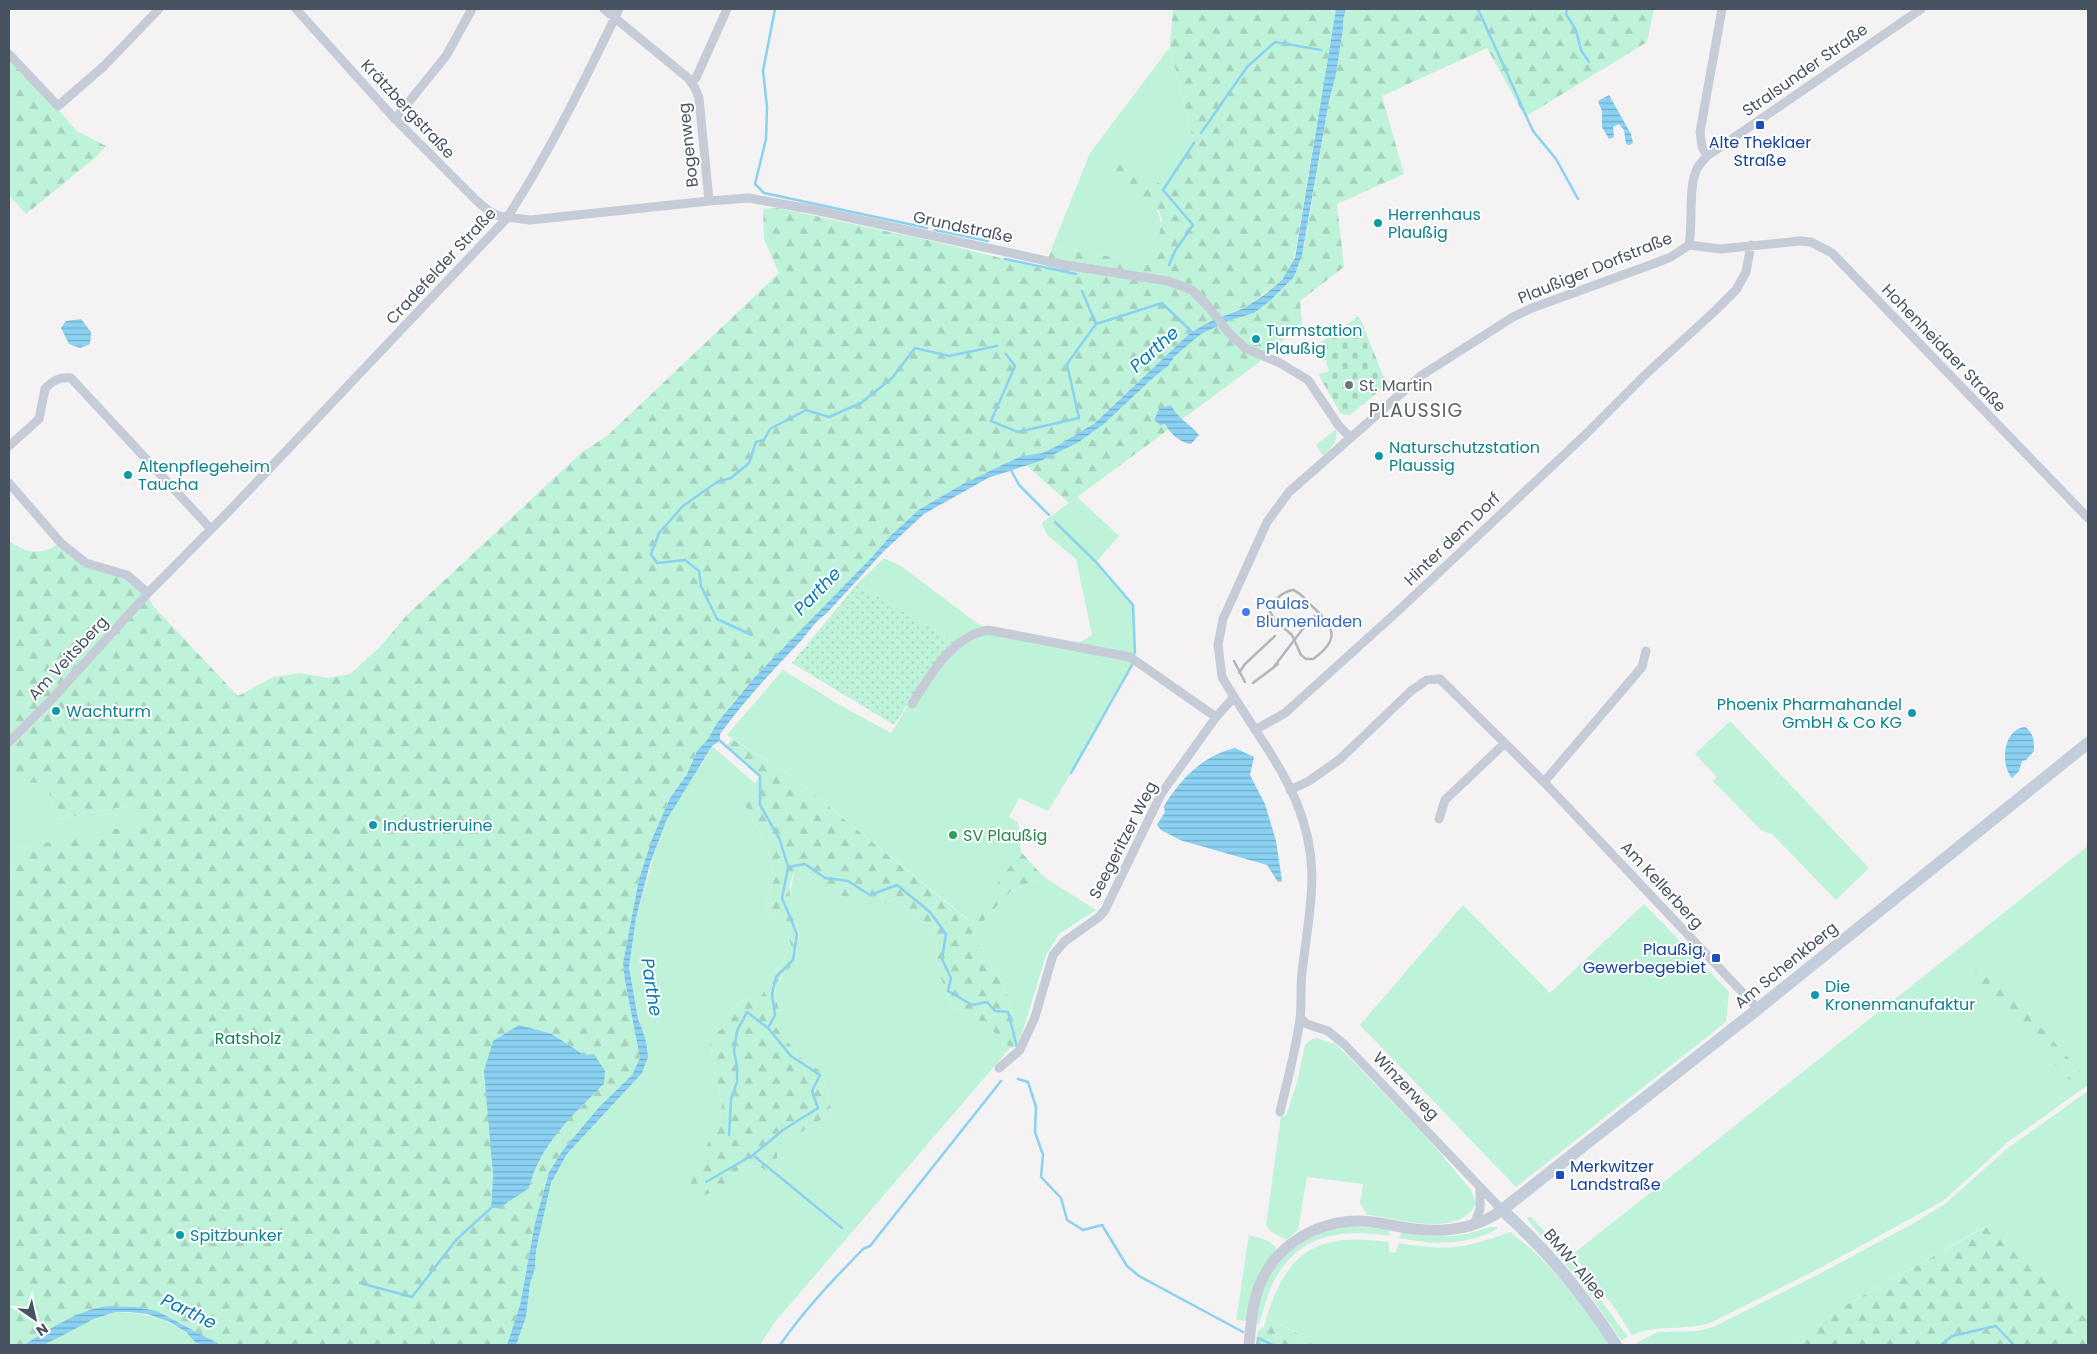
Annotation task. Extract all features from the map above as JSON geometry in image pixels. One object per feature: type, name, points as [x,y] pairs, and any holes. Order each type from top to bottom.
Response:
[{"type":"main road","name":"Am Schenkberg","points":[[1502,1210],[1758,1009],[2088,743]]},
{"type":"main road","name":"BMW-Allee","points":[[1502,1210],[1566,1274],[1594,1310],[1616,1345]]},
{"type":"street","points":[[9,54],[58,106],[104,66],[159,9]]},
{"type":"street","name":"Krätzbergstraße","points":[[296,9],[395,119],[477,201],[489,211],[507,218]]},
{"type":"street","points":[[395,119],[446,56],[472,9]]},
{"type":"street","name":"Bogenweg","points":[[604,9],[617,13],[692,82],[698,98],[709,201]]},
{"type":"street","points":[[692,82],[696,78],[727,9]]},
{"type":"street","points":[[1689,245],[1692,230],[1694,180],[1697,170],[1707,156],[1702,147],[1700,132],[1722,9]]},
{"type":"street","name":"Stralsunder Straße","points":[[1707,156],[1921,9]]},
{"type":"street","name":"Cradefelder Straße","points":[[233,507],[507,218],[527,188],[570,110],[617,13]]},
{"type":"street","name":"Grundstraße","points":[[507,218],[530,220],[749,198],[815,210],[1065,265],[1168,281],[1192,290],[1229,333],[1245,348],[1280,363],[1308,380],[1339,426],[1350,436]]},
{"type":"street","name":"Hohenheidaer Straße","points":[[1755,245],[1812,242],[1832,253],[2088,518]]},
{"type":"street","name":"Plaußiger Dorfstraße","points":[[1280,1112],[1300,1018],[1302,974],[1313,876],[1311,855],[1301,815],[1280,768],[1222,677],[1218,645],[1223,619],[1267,522],[1289,492],[1350,436],[1422,375],[1513,317],[1532,308],[1671,257],[1689,245],[1713,249],[1755,245]]},
{"type":"street","name":"Hinter dem Dorf","points":[[1255,730],[1285,713],[1399,610],[1585,435],[1646,374],[1716,310],[1736,290],[1746,272],[1755,245]]},
{"type":"street","points":[[9,446],[39,420],[45,389],[62,377],[71,378],[211,529]]},
{"type":"street","points":[[9,483],[61,543],[86,563],[127,575],[148,593]]},
{"type":"street","name":"Am Veitsberg","points":[[9,742],[53,698],[148,593],[233,507]]},
{"type":"street","points":[[912,704],[949,651],[974,632],[988,630],[1130,658],[1216,717]]},
{"type":"street","points":[[1544,782],[1642,667],[1646,651]]},
{"type":"street","name":"Am Kellerberg","points":[[1290,790],[1309,781],[1340,759],[1412,690],[1427,680],[1440,680],[1544,782],[1758,1009]]},
{"type":"street","name":"Seegeritzer Weg","points":[[998,1068],[1020,1050],[1035,1017],[1053,954],[1065,941],[1099,917],[1105,910],[1161,794],[1216,717],[1234,697]]},
{"type":"street","points":[[1439,819],[1445,800],[1505,744]]},
{"type":"street","name":"Winzerweg","points":[[1300,1018],[1306,1024],[1328,1031],[1346,1045],[1502,1210]]},
{"type":"street","points":[[1474,1225],[1480,1209],[1480,1188]]},
{"type":"street","points":[[1250,1339],[1256,1298],[1261,1282],[1269,1267],[1284,1249],[1307,1233],[1329,1224],[1356,1221],[1428,1230],[1445,1230],[1474,1225],[1502,1210]]},
{"type":"green space","name":"Ratsholz","points":[[1173,9],[1336,9],[1293,262],[1282,280],[1247,306],[1209,322],[1190,333],[1095,423],[1055,447],[1042,453],[1022,456],[1004,464],[961,485],[920,509],[891,535],[754,678],[717,723],[708,739],[697,751],[687,774],[670,798],[652,839],[639,879],[623,963],[640,1058],[632,1075],[600,1106],[563,1150],[549,1172],[535,1223],[520,1305],[507,1345],[221,1345],[157,1311],[136,1307],[110,1306],[98,1308],[76,1317],[24,1345],[9,1345],[9,883],[12,882],[9,850],[136,825],[132,805],[55,820],[47,783],[9,782],[9,541],[23,549],[35,552],[47,550],[61,543],[88,564],[134,581],[141,587],[153,606],[238,696],[273,677],[301,673],[328,678],[350,674],[380,647],[406,616],[581,453],[607,436],[779,273],[764,239],[763,209],[778,208],[932,241],[1045,269],[1053,245],[1154,266],[1162,219],[1159,211],[1110,169],[1118,158],[1162,185],[1167,182],[1194,143],[1170,47]],"holes":[[[552,1034],[584,1056],[604,1084],[549,1144],[534,1172],[529,1188],[491,1208],[493,1175],[491,1136]]]},
{"type":"green space","points":[[1346,9],[1654,9],[1647,42],[1525,117],[1487,48],[1382,96],[1404,174],[1337,204],[1344,267],[1300,301],[1302,323],[1257,364],[1069,503],[1025,464],[1043,460],[1081,441],[1104,424],[1168,366],[1175,356],[1201,334],[1228,321],[1254,313],[1294,277],[1305,243]]},
{"type":"green space","points":[[1170,47],[1194,143],[1167,182],[1162,185],[1152,203],[1160,217],[1161,225],[1154,266],[1053,245],[1090,153]]},
{"type":"green space","points":[[9,55],[77,131],[106,146],[96,157],[26,214],[9,195]]},
{"type":"green space","points":[[1359,316],[1383,375],[1390,382],[1350,415],[1341,414],[1318,374],[1329,371],[1326,360],[1323,361],[1318,344]]},
{"type":"green space","points":[[1336,429],[1335,441],[1323,456],[1316,445]]},
{"type":"green space","points":[[1077,497],[1119,536],[1096,562],[1133,605],[1135,653],[1132,665],[1114,695],[1098,729],[1048,811],[1019,798],[1009,817],[1018,822],[1021,852],[970,921],[790,775],[727,735],[783,670],[843,707],[891,733],[922,683],[954,642],[857,584],[884,558],[901,566],[978,624],[989,628],[1077,644],[1092,635],[1076,559],[1047,535],[1042,523]]},
{"type":"green space","points":[[857,584],[954,642],[922,683],[894,725],[792,663]]},
{"type":"green space","points":[[1731,722],[1869,868],[1836,900],[1772,834],[1762,831],[1713,781],[1717,777],[1695,754]]},
{"type":"green space","points":[[732,739],[790,775],[969,921],[1021,852],[1044,877],[1011,891],[972,933],[1005,988],[1020,1040],[1017,1047],[1010,1048],[984,1022],[951,1007],[938,970],[936,939],[932,930],[895,898],[879,907],[872,906],[832,892],[803,869],[797,868],[792,877],[790,897],[799,946],[794,963],[776,985],[775,993],[779,1015],[776,1027],[801,1058],[822,1072],[831,1110],[830,1114],[778,1147],[777,1157],[781,1175],[776,1178],[759,1167],[750,1167],[734,1175],[712,1192],[704,1195],[695,1195],[690,1185],[720,1116],[722,1105],[708,1036],[722,1029],[733,1009],[742,1001],[761,996],[767,986],[769,976],[780,966],[791,946],[788,936],[766,908],[765,901],[776,876],[766,844],[745,805],[759,776],[726,746]]},
{"type":"green space","points":[[712,746],[756,784],[745,805],[766,844],[776,876],[765,901],[766,908],[788,936],[791,946],[780,966],[769,976],[767,986],[761,996],[742,1001],[733,1009],[722,1029],[708,1036],[722,1105],[720,1116],[707,1148],[713,1191],[746,1168],[763,1168],[781,1175],[777,1157],[778,1147],[830,1114],[831,1110],[822,1072],[801,1058],[776,1027],[779,1015],[775,994],[776,985],[797,957],[799,933],[790,909],[790,894],[794,873],[797,868],[803,869],[832,892],[879,907],[895,898],[932,930],[936,939],[938,970],[951,1007],[984,1022],[1010,1048],[774,1323],[760,1345],[516,1345],[526,1317],[530,1284],[535,1269],[536,1250],[551,1183],[567,1154],[638,1076],[647,1054],[629,967],[636,918],[661,831],[686,785]]},
{"type":"green space","points":[[9,782],[47,782],[55,820],[133,805],[137,825],[9,850]]},
{"type":"green space","points":[[2088,846],[2088,1085],[2008,1142],[1943,1201],[1820,1268],[1710,1323],[1690,1327],[1661,1328],[1632,1335],[1614,1307],[1573,1254]]},
{"type":"green space","points":[[9,850],[12,882],[9,883]]},
{"type":"green space","points":[[1044,877],[1096,910],[1059,934],[1046,955],[1020,1040],[1005,988],[972,933],[1011,891]]},
{"type":"green space","points":[[1644,904],[1729,992],[1726,1022],[1516,1187],[1360,1025],[1463,905],[1550,993]]},
{"type":"green space","points":[[1983,963],[2080,1071],[2069,1080],[1972,974]]},
{"type":"green space","points":[[1317,1038],[1332,1044],[1333,1042],[1342,1050],[1429,1140],[1471,1190],[1476,1204],[1467,1215],[1456,1221],[1442,1224],[1426,1224],[1367,1215],[1360,1203],[1363,1184],[1307,1177],[1298,1230],[1286,1240],[1270,1231],[1266,1225],[1281,1116],[1286,1116],[1297,1083],[1305,1045],[1312,1039]]},
{"type":"green space","points":[[2088,1091],[2088,1320],[1990,1224],[1839,1309],[1790,1345],[1638,1345],[1637,1343],[1640,1341],[1658,1332],[1698,1331],[1713,1327],[1823,1272],[1916,1222],[1946,1203],[2008,1148]]},
{"type":"green space","points":[[1531,1217],[1569,1257],[1628,1337],[1621,1340],[1583,1285],[1530,1223],[1527,1218]]},
{"type":"green space","points":[[1991,1224],[2088,1320],[2088,1345],[1790,1345],[1839,1309]]},
{"type":"green space","points":[[1340,1227],[1389,1230],[1390,1236],[1355,1233],[1323,1238],[1309,1244],[1284,1265],[1267,1296],[1259,1324],[1255,1324],[1258,1305],[1264,1289],[1271,1274],[1281,1261],[1306,1240]]},
{"type":"green space","points":[[1490,1227],[1497,1227],[1497,1229],[1486,1235],[1462,1241],[1437,1243],[1399,1238],[1401,1232],[1446,1236],[1466,1234]]},
{"type":"green space","points":[[1510,1232],[1539,1256],[1552,1270],[1609,1345],[1313,1345],[1309,1341],[1300,1344],[1297,1336],[1300,1334],[1270,1320],[1266,1320],[1274,1296],[1295,1262],[1309,1251],[1325,1244],[1343,1240],[1389,1242],[1389,1252],[1395,1253],[1399,1243],[1443,1248],[1455,1247],[1480,1242]]},
{"type":"green space","points":[[1249,1235],[1269,1241],[1276,1248],[1248,1321],[1236,1320]]},
{"type":"green space","points":[[115,1312],[134,1313],[161,1319],[186,1332],[205,1345],[44,1345],[82,1324]]},
{"type":"green space","points":[[1266,1320],[1270,1320],[1301,1335],[1297,1336],[1300,1344],[1309,1341],[1313,1345],[1256,1344],[1258,1331],[1264,1327]]},
{"type":"water","points":[[1336,9],[1346,9],[1336,74],[1329,101],[1302,255],[1294,277],[1271,300],[1254,313],[1228,321],[1201,334],[1175,356],[1168,366],[1104,424],[1079,442],[1043,460],[988,478],[924,514],[884,551],[815,624],[748,698],[720,734],[720,741],[712,746],[666,821],[650,864],[636,918],[629,967],[638,1018],[646,1041],[648,1057],[642,1073],[567,1154],[551,1183],[536,1250],[535,1269],[530,1284],[526,1317],[516,1345],[507,1345],[520,1305],[535,1223],[549,1172],[563,1150],[600,1106],[632,1075],[640,1058],[623,963],[639,879],[652,839],[670,798],[687,774],[697,751],[754,678],[891,535],[920,509],[961,485],[1004,464],[1022,456],[1042,453],[1055,447],[1095,423],[1190,333],[1209,322],[1244,308],[1282,280],[1295,258]]},
{"type":"water","points":[[1609,95],[1631,134],[1633,143],[1629,145],[1626,144],[1624,130],[1619,124],[1613,127],[1614,137],[1609,139],[1602,127],[1602,111],[1598,101]]},
{"type":"water","points":[[81,319],[91,332],[90,344],[80,348],[69,344],[61,328],[66,321]]},
{"type":"water","points":[[1171,405],[1176,413],[1199,435],[1191,444],[1179,439],[1165,424],[1160,425],[1154,420],[1159,409]]},
{"type":"water","points":[[2025,727],[2032,735],[2034,751],[2026,760],[2022,761],[2019,771],[2012,778],[2006,765],[2006,748],[2012,734],[2018,729]]},
{"type":"water","points":[[1235,748],[1254,757],[1250,775],[1265,804],[1276,841],[1282,881],[1278,882],[1267,865],[1180,840],[1161,830],[1157,825],[1165,812],[1164,806],[1185,777],[1213,756]]},
{"type":"water","points":[[519,1025],[552,1034],[584,1055],[594,1054],[605,1071],[604,1084],[549,1144],[534,1172],[529,1188],[499,1208],[491,1208],[493,1175],[484,1071],[493,1041]]},
{"type":"water","points":[[110,1306],[136,1307],[157,1311],[221,1345],[196,1343],[186,1332],[170,1322],[147,1314],[115,1312],[94,1319],[44,1345],[24,1345],[76,1315]]},
{"type":"waterway","points":[[775,9],[763,71],[767,107],[766,139],[755,184],[764,193],[927,228]]},
{"type":"waterway","points":[[1478,9],[1533,131],[1556,159],[1578,199]]},
{"type":"waterway","points":[[1567,9],[1566,14],[1576,30],[1581,50],[1589,62]]},
{"type":"waterway","points":[[1201,133],[1247,67],[1275,42],[1321,50]]},
{"type":"waterway","points":[[1169,265],[1175,251],[1193,225],[1163,190],[1194,143]]},
{"type":"waterway","points":[[935,230],[988,241]]},
{"type":"waterway","points":[[1005,259],[1076,274]]},
{"type":"waterway","points":[[1082,291],[1096,324]]},
{"type":"waterway","name":"Parthe","points":[[1006,354],[1015,366],[991,421],[1018,432],[1079,418],[1067,364],[1096,324],[1162,303],[1193,333]]},
{"type":"waterway","points":[[752,635],[717,619],[701,586],[699,571],[685,560],[657,563],[651,554],[659,533],[683,506],[717,482],[731,478],[749,463],[756,442],[764,440],[770,429],[806,410],[829,417],[861,403],[892,378],[915,348],[949,356],[997,346]]},
{"type":"waterway","points":[[1010,468],[1019,485],[1049,515]]},
{"type":"waterway","points":[[1055,522],[1096,562],[1133,605],[1135,653]]},
{"type":"waterway","points":[[1071,773],[1132,665]]},
{"type":"waterway","points":[[718,739],[760,776],[760,805],[780,840],[788,867],[805,864],[825,878],[848,881],[870,895],[897,885],[930,912],[946,934],[942,959],[951,978],[948,991],[972,1005],[987,1002],[995,1011],[1008,1012],[1017,1047]]},
{"type":"waterway","points":[[706,1182],[753,1155],[783,1130],[818,1108],[812,1091],[820,1075],[791,1056],[768,1028],[775,1015],[772,994],[776,977],[793,960],[797,934],[782,898],[788,868]]},
{"type":"waterway","points":[[729,1135],[731,1099],[737,1082],[737,1066],[734,1051],[737,1031],[747,1012],[768,1028]]},
{"type":"waterway","points":[[1018,1079],[1028,1082],[1036,1107],[1035,1132],[1043,1155],[1041,1177],[1061,1198],[1067,1220],[1083,1230],[1102,1225],[1127,1266],[1139,1276],[1243,1332]]},
{"type":"waterway","points":[[780,1345],[809,1307],[863,1249],[870,1246],[1001,1081]]},
{"type":"waterway","points":[[753,1155],[842,1228]]},
{"type":"waterway","points":[[360,1283],[412,1297],[456,1240],[491,1208]]},
{"type":"waterway","points":[[1941,1345],[1952,1336],[1996,1326],[2014,1345]]},
{"type":"waterway","points":[[1258,1338],[1273,1345]]},
{"type":"railway","points":[[1293,590],[1299,593],[1321,615],[1332,634],[1328,646],[1313,659],[1306,659],[1301,655],[1292,635],[1275,620],[1270,612],[1278,598],[1285,592],[1293,590]]},
{"type":"railway","points":[[1273,668],[1311,618],[1318,615],[1325,619]]},
{"type":"railway","points":[[1239,673],[1245,664],[1275,636]]},
{"type":"railway","points":[[1234,661],[1245,682]]},
{"type":"railway","points":[[1253,683],[1278,664]]},
{"type":"place","name":"Alte Theklaer Straße","points":[[1760,125]]},
{"type":"place","name":"Herrenhaus Plaußig","points":[[1378,223]]},
{"type":"place","name":"Turmstation Plaußig","points":[[1256,339]]},
{"type":"place","name":"St. Martin","points":[[1349,385]]},
{"type":"place","name":"Naturschutzstation Plaussig","points":[[1379,456]]},
{"type":"place","name":"Altenpflegeheim Taucha","points":[[128,475]]},
{"type":"place","name":"Paulas Blumenladen","points":[[1246,612]]},
{"type":"place","name":"Wachturm","points":[[56,711]]},
{"type":"place","name":"Phoenix Pharmahandel GmbH & Co KG","points":[[1912,713]]},
{"type":"place","name":"Industrieruine","points":[[373,825]]},
{"type":"place","name":"SV Plaußig","points":[[953,835]]},
{"type":"place","name":"Plaußig, Gewerbegebiet","points":[[1716,958]]},
{"type":"place","name":"Die Kronenmanufaktur","points":[[1815,995]]},
{"type":"place","name":"Merkwitzer Landstraße","points":[[1560,1175]]},
{"type":"place","name":"Spitzbunker","points":[[180,1235]]},
{"type":"district","name":"PLAUSSIG","points":[[1416,410]]}]
